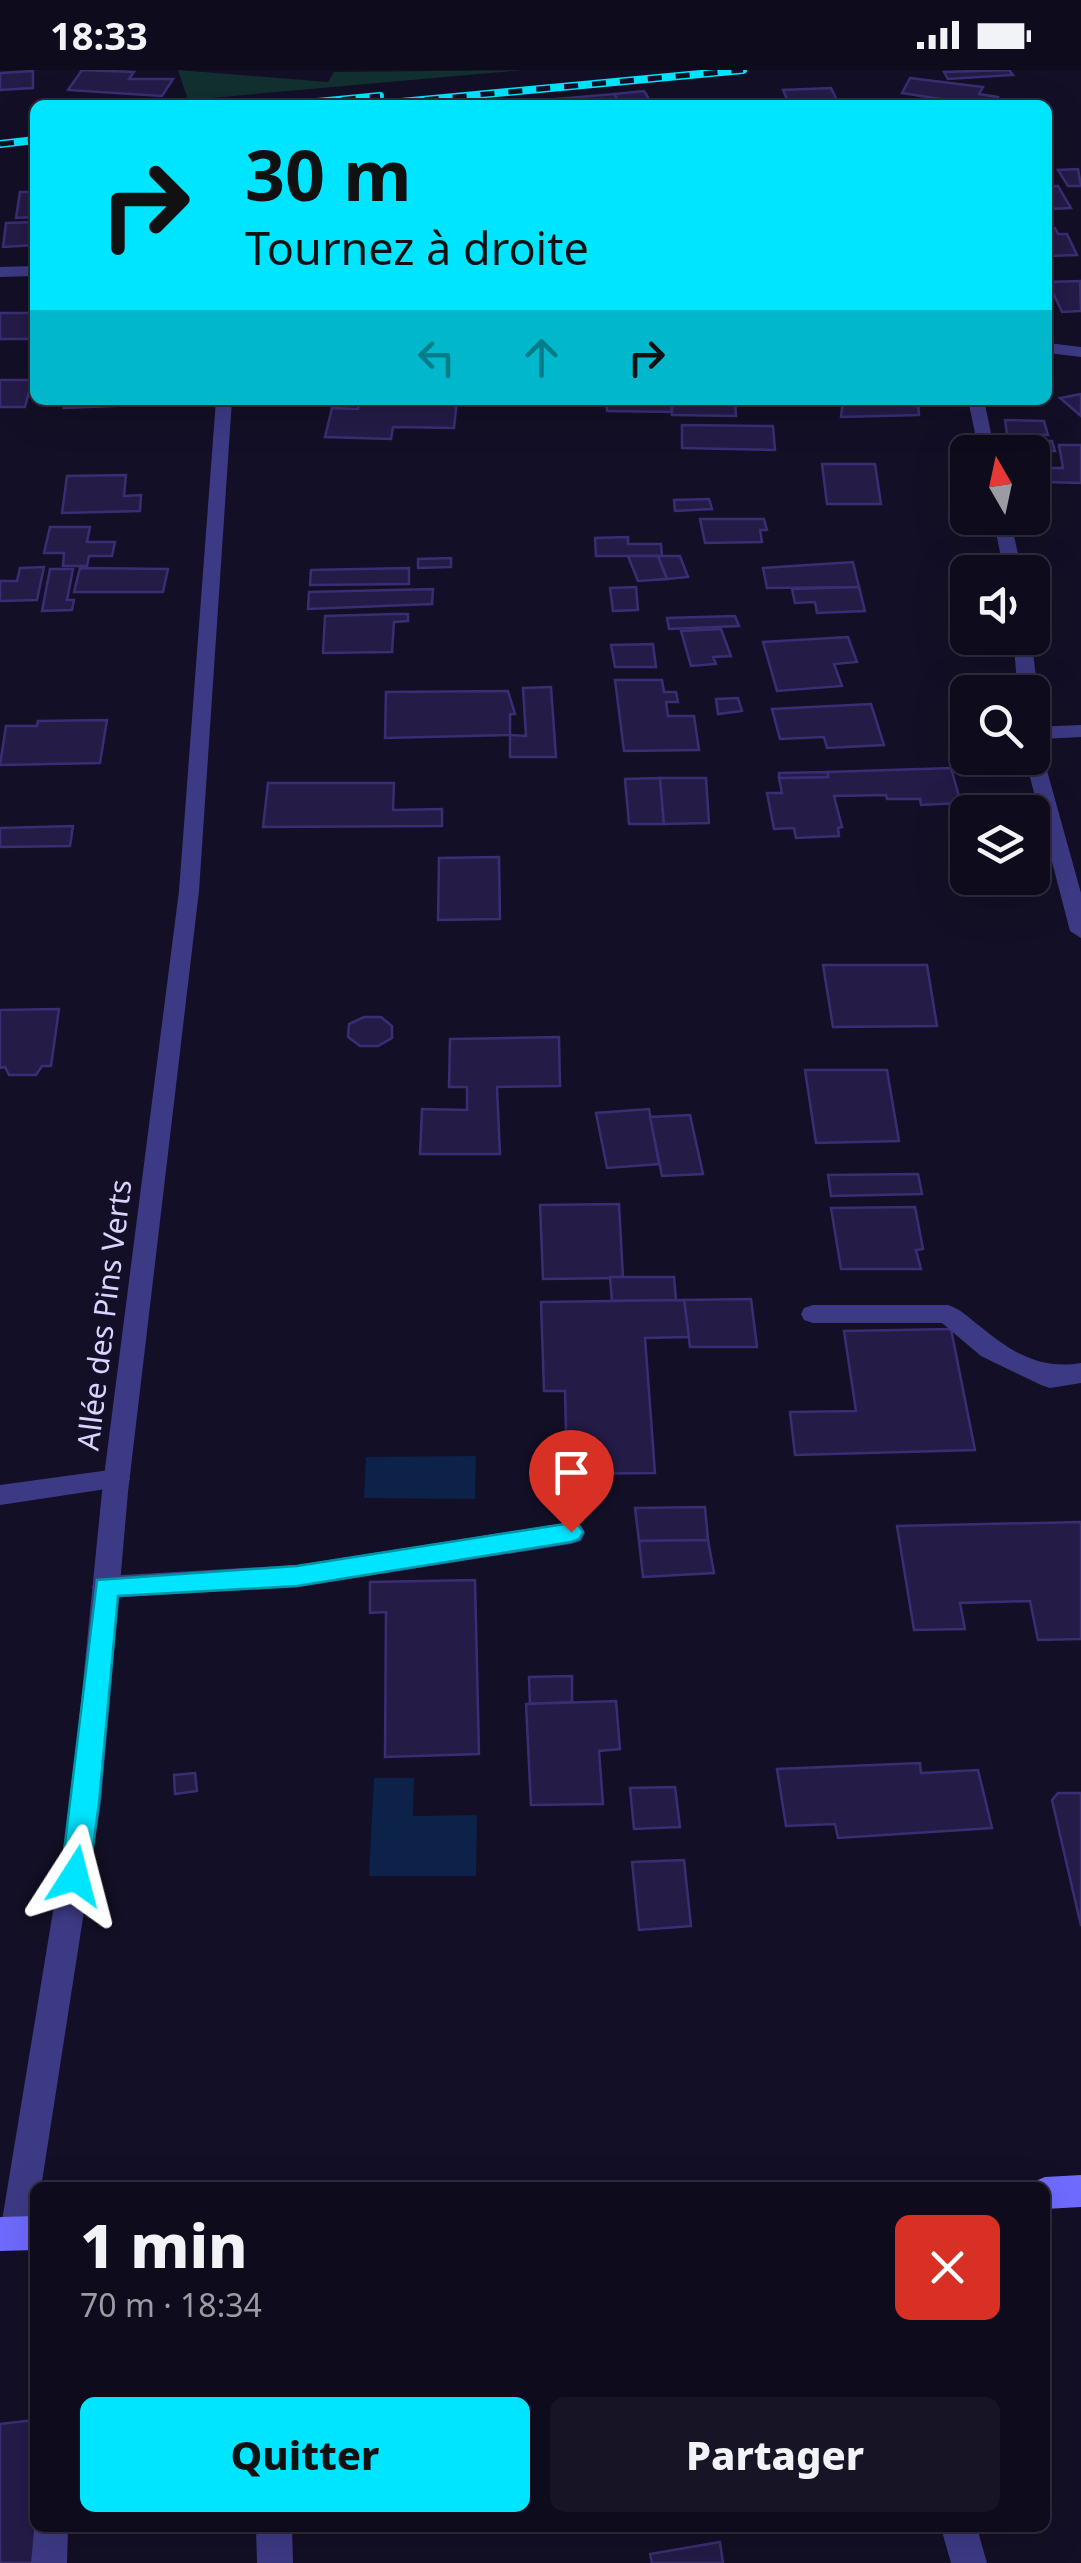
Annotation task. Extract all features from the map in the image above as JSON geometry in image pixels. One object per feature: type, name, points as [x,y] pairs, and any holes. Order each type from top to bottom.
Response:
[{"type":"main road","points":[[1050,2193],[1081,2191]]},
{"type":"street","points":[[0,272],[30,271]]},
{"type":"street","points":[[1052,348],[1081,352]]},
{"type":"street","name":"Allée des Pins Verts","points":[[17,2233],[86,1802],[117,1480],[189,891],[224,405]]},
{"type":"street","points":[[977,405],[984,435]]},
{"type":"street","points":[[1050,733],[1081,732]]},
{"type":"street","points":[[1038,775],[1081,931]]},
{"type":"street","points":[[813,1314],[948,1314],[990,1349],[1050,1378],[1081,1373]]},
{"type":"street","points":[[0,1496],[117,1480]]},
{"type":"street","points":[[106,1587],[297,1576],[571,1532]]},
{"type":"street","points":[[49,2563],[50,2532]]},
{"type":"street","points":[[274,2532],[275,2563]]},
{"type":"street","points":[[960,2532],[968,2563]]},
{"type":"green space","points":[[178,70],[328,82],[334,72],[523,70],[188,100]]},
{"type":"water","points":[[476,1456],[475,1499],[364,1498],[366,1457]]},
{"type":"water","points":[[374,1778],[414,1778],[413,1816],[477,1815],[476,1876],[369,1876]]},
{"type":"building","points":[[82,70],[134,72],[129,79],[173,79],[162,96],[68,90]]},
{"type":"building","points":[[1009,70],[1013,75],[948,79],[944,72]]},
{"type":"building","points":[[33,71],[33,88],[0,90],[0,73]]},
{"type":"building","points":[[910,78],[983,87],[979,94],[998,97],[947,100],[902,93]]},
{"type":"building","points":[[831,88],[837,100],[787,100],[783,90]]},
{"type":"building","points":[[644,91],[649,99],[618,100],[614,94]]},
{"type":"building","points":[[614,94],[618,100],[544,100]]},
{"type":"building","points":[[1078,169],[1081,186],[1068,186],[1058,170]]},
{"type":"building","points":[[1052,186],[1058,186],[1071,208],[1052,209]]},
{"type":"building","points":[[20,192],[30,192],[30,217],[16,218]]},
{"type":"building","points":[[30,222],[30,245],[3,247],[6,223]]},
{"type":"building","points":[[1052,228],[1058,234],[1067,234],[1077,255],[1052,256]]},
{"type":"building","points":[[1080,281],[1081,311],[1062,312],[1052,282]]},
{"type":"building","points":[[0,313],[30,313],[30,339],[0,339]]},
{"type":"building","points":[[0,380],[30,380],[25,407],[0,407]]},
{"type":"building","points":[[1081,394],[1081,416],[1060,398]]},
{"type":"building","points":[[64,405],[137,405],[64,408]]},
{"type":"building","points":[[358,405],[456,405],[454,428],[393,427],[391,439],[325,437],[332,408],[358,409]]},
{"type":"building","points":[[606,405],[672,405],[672,412],[607,411]]},
{"type":"building","points":[[672,405],[735,405],[736,416],[672,415]]},
{"type":"building","points":[[842,405],[918,405],[919,415],[841,417]]},
{"type":"building","points":[[1005,420],[1044,421],[1048,435],[1007,434]]},
{"type":"building","points":[[682,425],[773,426],[775,450],[682,448]]},
{"type":"building","points":[[1059,445],[1081,445],[1081,483],[1050,482],[1050,468],[1063,468]]},
{"type":"building","points":[[822,464],[875,464],[881,504],[827,504]]},
{"type":"building","points":[[126,475],[124,496],[141,495],[140,511],[62,513],[67,476]]},
{"type":"building","points":[[709,499],[712,509],[675,511],[674,500]]},
{"type":"building","points":[[700,519],[764,519],[767,530],[760,530],[762,542],[705,543]]},
{"type":"building","points":[[50,527],[90,527],[87,542],[115,542],[112,556],[89,556],[87,566],[63,566],[64,553],[44,553]]},
{"type":"building","points":[[628,537],[628,544],[661,544],[662,556],[596,556],[595,538]]},
{"type":"building","points":[[628,556],[658,556],[667,579],[638,581]]},
{"type":"building","points":[[658,556],[680,556],[688,577],[667,579]]},
{"type":"building","points":[[451,558],[451,567],[418,568],[418,559]]},
{"type":"building","points":[[853,562],[859,587],[767,588],[763,568]]},
{"type":"building","points":[[44,567],[37,600],[0,601],[0,581],[17,581],[20,568]]},
{"type":"building","points":[[80,568],[168,569],[163,592],[74,592]]},
{"type":"building","points":[[409,568],[409,584],[310,585],[311,570]]},
{"type":"building","points":[[50,569],[73,569],[67,600],[74,600],[72,610],[42,611]]},
{"type":"building","points":[[636,587],[638,610],[613,611],[610,588]]},
{"type":"building","points":[[859,587],[865,611],[817,613],[815,602],[795,603],[792,589]]},
{"type":"building","points":[[433,589],[432,604],[308,609],[309,592]]},
{"type":"building","points":[[408,614],[408,621],[394,622],[392,652],[323,653],[325,616]]},
{"type":"building","points":[[735,616],[739,626],[669,629],[667,618]]},
{"type":"building","points":[[721,629],[731,656],[713,657],[716,664],[691,666],[681,631]]},
{"type":"building","points":[[848,637],[857,662],[834,664],[842,686],[777,691],[763,642]]},
{"type":"building","points":[[653,644],[656,667],[615,667],[611,645]]},
{"type":"building","points":[[615,680],[662,680],[664,692],[676,692],[678,702],[666,702],[668,716],[694,716],[699,750],[624,751]]},
{"type":"building","points":[[551,687],[556,757],[510,757],[510,735],[526,736],[523,688]]},
{"type":"building","points":[[508,691],[515,714],[510,714],[510,735],[385,738],[386,692]]},
{"type":"building","points":[[738,698],[742,711],[718,714],[716,699]]},
{"type":"building","points":[[871,704],[884,745],[827,748],[824,737],[780,739],[772,709]]},
{"type":"building","points":[[107,720],[100,763],[0,765],[6,726],[37,726],[38,721]]},
{"type":"building","points":[[950,768],[959,795],[950,795],[950,804],[921,805],[920,799],[887,799],[886,795],[834,796],[842,827],[838,828],[839,836],[796,838],[794,828],[774,829],[767,793],[782,793],[779,778],[828,777],[828,772]]},
{"type":"building","points":[[828,772],[828,777],[779,778],[779,773]]},
{"type":"building","points":[[660,778],[664,824],[629,824],[625,779]]},
{"type":"building","points":[[660,778],[706,778],[709,823],[664,824]]},
{"type":"building","points":[[268,783],[394,783],[393,810],[442,809],[442,826],[263,827]]},
{"type":"building","points":[[73,826],[70,846],[0,847],[0,828]]},
{"type":"building","points":[[499,857],[500,919],[438,920],[439,858]]},
{"type":"building","points":[[823,965],[927,965],[937,1026],[833,1027]]},
{"type":"building","points":[[59,1009],[51,1066],[42,1066],[36,1075],[9,1075],[5,1067],[0,1068],[0,1010]]},
{"type":"building","points":[[364,1017],[381,1017],[392,1026],[392,1038],[378,1046],[360,1046],[348,1037],[349,1024]]},
{"type":"building","points":[[559,1037],[560,1086],[497,1087],[500,1154],[420,1154],[422,1109],[467,1110],[467,1087],[449,1087],[450,1039]]},
{"type":"building","points":[[805,1070],[887,1070],[899,1141],[816,1143]]},
{"type":"building","points":[[649,1109],[659,1164],[607,1168],[596,1113]]},
{"type":"building","points":[[690,1115],[703,1174],[662,1176],[650,1117]]},
{"type":"building","points":[[918,1174],[922,1194],[831,1196],[828,1175]]},
{"type":"building","points":[[619,1204],[623,1278],[543,1279],[540,1205]]},
{"type":"building","points":[[915,1207],[923,1249],[916,1250],[921,1269],[841,1269],[831,1208]]},
{"type":"building","points":[[610,1277],[674,1277],[676,1300],[612,1301]]},
{"type":"building","points":[[751,1299],[757,1347],[690,1347],[684,1300]]},
{"type":"building","points":[[684,1300],[689,1337],[645,1338],[655,1473],[567,1474],[565,1391],[544,1391],[541,1302]]},
{"type":"building","points":[[951,1329],[975,1450],[795,1455],[790,1412],[856,1411],[844,1331]]},
{"type":"building","points":[[705,1507],[708,1540],[639,1541],[635,1508]]},
{"type":"building","points":[[1081,1522],[1081,1639],[1038,1640],[1030,1601],[960,1603],[965,1629],[914,1630],[897,1526]]},
{"type":"building","points":[[708,1540],[714,1573],[643,1577],[639,1541]]},
{"type":"building","points":[[475,1580],[479,1754],[385,1757],[386,1612],[370,1613],[370,1582]]},
{"type":"building","points":[[572,1676],[572,1702],[530,1704],[529,1677]]},
{"type":"building","points":[[616,1701],[620,1749],[599,1751],[603,1804],[531,1805],[526,1704]]},
{"type":"building","points":[[920,1763],[921,1773],[978,1770],[992,1828],[838,1838],[835,1824],[786,1826],[777,1769]]},
{"type":"building","points":[[195,1773],[197,1791],[175,1794],[174,1775]]},
{"type":"building","points":[[675,1787],[680,1827],[634,1829],[630,1788]]},
{"type":"building","points":[[1058,1793],[1081,1793],[1081,1926],[1052,1800]]},
{"type":"building","points":[[684,1860],[691,1926],[639,1930],[632,1862]]},
{"type":"building","points":[[30,2421],[30,2532],[38,2532],[39,2563],[0,2563],[0,2424]]},
{"type":"building","points":[[720,2542],[723,2563],[652,2563],[650,2554]]},
{"type":"railway","points":[[422,100],[743,70]]},
{"type":"railway","points":[[338,100],[380,96]]},
{"type":"railway","points":[[0,144],[30,141]]},
{"type":"route","points":[[75,1876],[86,1802],[106,1587],[297,1576],[571,1532]]}]
